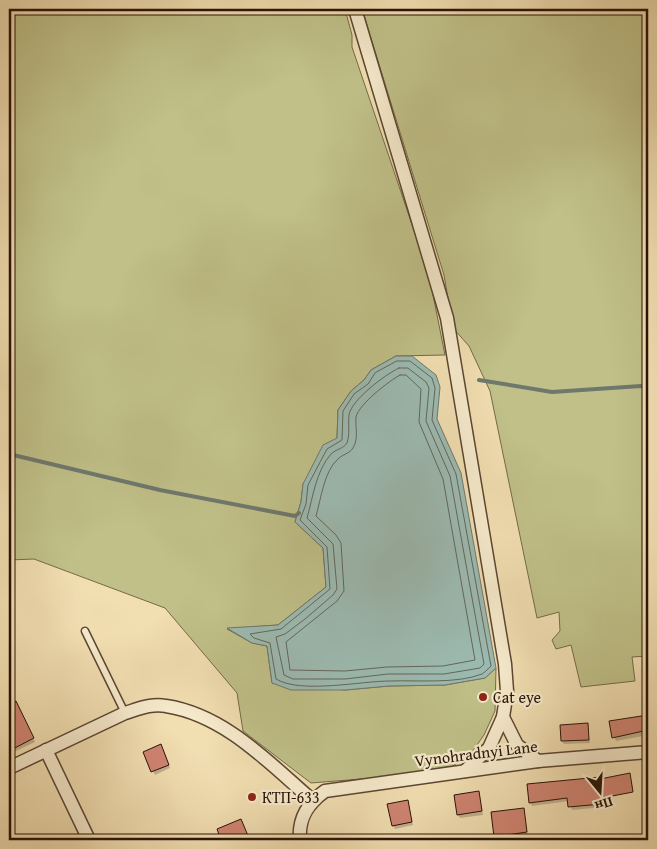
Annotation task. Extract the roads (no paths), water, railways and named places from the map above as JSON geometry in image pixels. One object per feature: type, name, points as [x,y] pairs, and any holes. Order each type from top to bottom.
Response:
[{"type":"street","points":[[355,9],[447,318],[505,664],[507,691],[503,716],[489,748],[465,770]]},
{"type":"street","points":[[9,768],[125,712],[144,707],[165,705],[205,718],[243,740],[312,800],[304,815],[300,840]]},
{"type":"street","points":[[503,716],[517,745],[538,761]]},
{"type":"street","points":[[46,750],[89,840]]},
{"type":"street","name":"Vynohradnyi Lane","points":[[312,800],[325,791],[341,787],[538,761],[648,752]]},
{"type":"lane","points":[[85,632],[125,712]]},
{"type":"water","points":[[396,356],[412,356],[436,375],[440,387],[437,419],[461,473],[496,668],[485,678],[445,685],[389,686],[345,690],[291,690],[272,683],[267,646],[252,643],[227,628],[278,625],[326,587],[323,548],[295,522],[301,502],[303,484],[323,445],[337,438],[338,410],[351,391],[364,380],[371,370]]},
{"type":"waterway","points":[[479,380],[552,392],[648,387]]},
{"type":"waterway","points":[[9,454],[160,490],[295,516],[299,513]]},
{"type":"place","name":"Cat eye","points":[[483,697]]},
{"type":"place","name":"КТП-633","points":[[252,797]]}]
